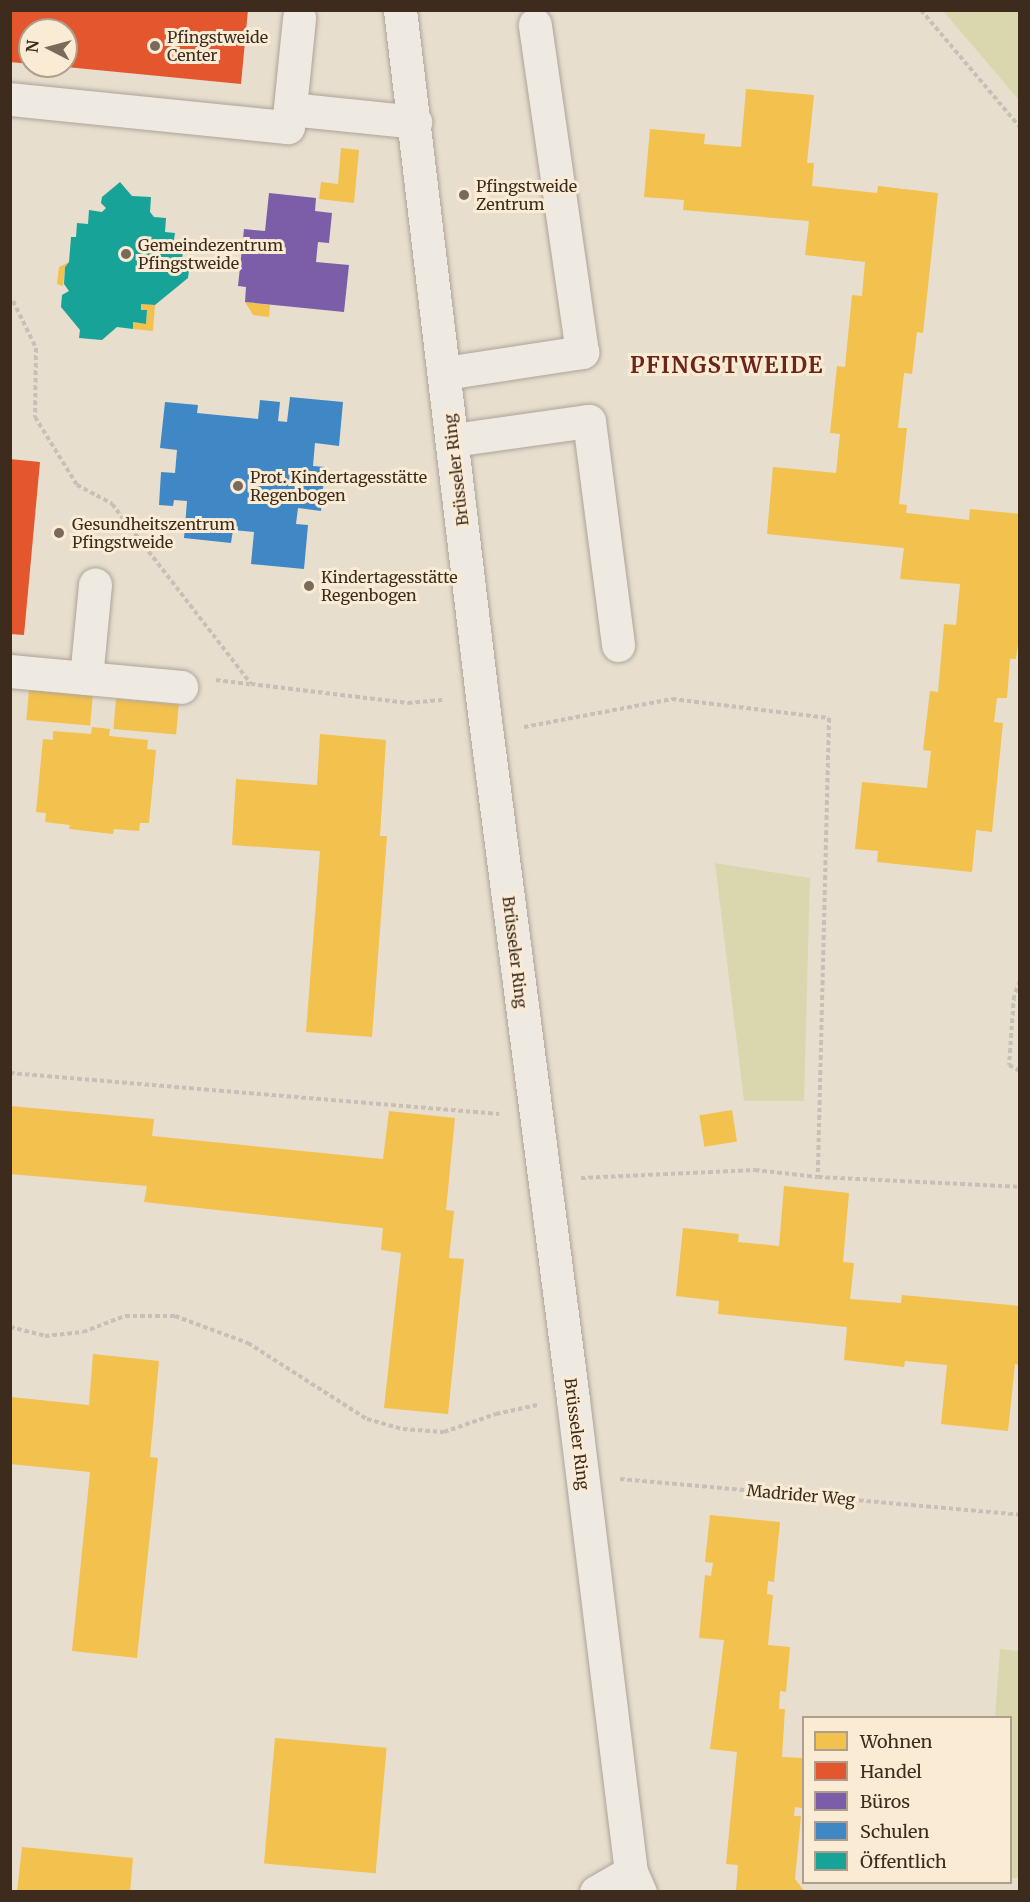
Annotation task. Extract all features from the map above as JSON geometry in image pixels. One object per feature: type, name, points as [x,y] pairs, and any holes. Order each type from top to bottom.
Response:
[{"type":"street","name":"Brüsseler Ring","points":[[400,10],[482,697],[636,1882]]},
{"type":"street","points":[[10,99],[288,127],[299,18]]},
{"type":"street","points":[[445,373],[582,352],[535,24]]},
{"type":"street","points":[[290,109],[415,122]]},
{"type":"street","points":[[453,440],[589,421],[618,645]]},
{"type":"street","points":[[86,678],[95,584]]},
{"type":"street","points":[[10,670],[181,687]]},
{"type":"street","points":[[596,1892],[636,1882]]},
{"type":"path","points":[[921,10],[1020,127]]},
{"type":"path","points":[[12,301],[36,348],[35,417],[77,485],[112,504],[251,684],[408,703],[482,697]]},
{"type":"path","points":[[487,734],[672,699],[829,718],[818,1177]]},
{"type":"path","points":[[1020,981],[1014,996],[1009,1065],[1020,1071]]},
{"type":"path","points":[[10,1073],[536,1117]]},
{"type":"path","points":[[544,1180],[755,1170],[818,1177],[1020,1187]]},
{"type":"path","points":[[10,1327],[45,1336],[83,1332],[125,1316],[175,1316],[248,1343],[367,1419],[403,1429],[444,1432],[496,1414],[573,1400]]},
{"type":"path","name":"Madrider Weg","points":[[582,1475],[1020,1515]]},
{"type":"shaded area","points":[[943,11],[1019,11],[1019,100]]},
{"type":"shaded area","points":[[715,863],[810,878],[804,1101],[744,1101]]},
{"type":"shaded area","points":[[1000,1649],[1019,1651],[1019,1878],[1012,1878],[1012,1716],[995,1716]]},
{"type":"building: Wohnen","points":[[746,89],[814,95],[807,163],[814,163],[812,186],[877,193],[878,186],[938,193],[923,333],[917,332],[912,374],[904,373],[898,428],[907,428],[899,504],[907,505],[906,513],[969,520],[970,509],[1020,514],[1020,629],[1016,659],[1010,659],[1007,698],[997,698],[994,722],[1003,723],[992,832],[976,830],[972,872],[877,862],[878,851],[855,849],[862,782],[927,788],[931,751],[923,750],[930,691],[938,692],[944,624],[956,625],[960,584],[900,579],[904,548],[767,534],[773,467],[836,473],[840,434],[830,433],[837,366],[845,367],[852,295],[862,296],[865,262],[805,255],[809,221],[683,210],[684,200],[644,197],[650,129],[705,134],[704,144],[741,147]]},
{"type":"building: Wohnen","points":[[341,148],[359,150],[354,203],[319,199],[321,182],[338,184]]},
{"type":"building: Wohnen","points":[[69,262],[65,267],[63,286],[57,284],[59,267]]},
{"type":"building: Wohnen","points":[[245,302],[270,305],[269,317],[253,315]]},
{"type":"building: Wohnen","points":[[141,304],[155,305],[153,331],[133,329],[133,322],[146,324],[147,310],[141,310]]},
{"type":"building: Wohnen","points":[[29,690],[93,696],[90,725],[26,720]]},
{"type":"building: Wohnen","points":[[116,699],[179,704],[176,734],[113,729]]},
{"type":"building: Wohnen","points":[[92,727],[110,729],[109,736],[148,740],[147,749],[156,750],[149,823],[140,823],[139,831],[114,829],[113,834],[69,829],[70,825],[45,822],[46,813],[36,812],[43,739],[53,740],[53,731],[91,734]]},
{"type":"building: Wohnen","points":[[320,734],[386,740],[380,836],[387,836],[372,1037],[306,1032],[320,851],[232,845],[236,779],[317,785]]},
{"type":"building: Wohnen","points":[[10,1106],[154,1119],[152,1136],[383,1159],[389,1111],[455,1118],[446,1210],[454,1211],[449,1258],[464,1259],[448,1414],[384,1408],[401,1253],[381,1250],[383,1228],[144,1202],[147,1186],[10,1174]]},
{"type":"building: Wohnen","points":[[732,1110],[737,1142],[704,1147],[699,1115]]},
{"type":"building: Wohnen","points":[[784,1186],[849,1193],[843,1262],[854,1263],[850,1299],[901,1303],[902,1295],[1020,1306],[1020,1365],[1015,1364],[1008,1431],[941,1424],[947,1365],[905,1361],[904,1367],[844,1360],[847,1327],[718,1314],[719,1301],[676,1296],[683,1228],[739,1234],[738,1242],[779,1246]]},
{"type":"building: Wohnen","points":[[93,1354],[159,1361],[150,1457],[158,1458],[137,1658],[72,1651],[90,1472],[10,1464],[11,1397],[89,1405]]},
{"type":"building: Wohnen","points":[[710,1515],[780,1522],[774,1582],[768,1581],[767,1594],[773,1595],[768,1645],[790,1647],[786,1692],[780,1691],[779,1709],[785,1709],[782,1757],[802,1758],[802,1808],[795,1807],[794,1816],[801,1816],[795,1879],[805,1892],[736,1892],[738,1865],[726,1864],[737,1752],[710,1749],[724,1640],[699,1638],[705,1575],[711,1576],[713,1563],[705,1562]]},
{"type":"building: Wohnen","points":[[275,1738],[387,1748],[376,1873],[264,1864]]},
{"type":"building: Wohnen","points":[[22,1847],[133,1858],[130,1892],[17,1892]]},
{"type":"building: Handel","name":"Pfingstweide Center","points":[[10,10],[248,10],[241,84],[78,68],[78,18],[18,18],[18,63],[10,62]]},
{"type":"building: Handel","name":"Gesundheitszentrum Pfingstweide","points":[[10,459],[40,462],[24,635],[10,634]]},
{"type":"building: Büros","points":[[269,193],[316,198],[315,211],[332,213],[329,243],[318,242],[316,262],[349,265],[344,312],[245,302],[246,287],[238,286],[244,229],[265,231]]},
{"type":"building: Schulen","name":"Prot. Kindertagesstätte Regenbogen","points":[[290,397],[343,402],[339,446],[315,443],[313,466],[325,467],[321,511],[298,508],[296,524],[308,525],[304,569],[251,564],[254,532],[233,530],[231,543],[184,538],[187,501],[174,500],[173,506],[159,505],[161,472],[175,473],[177,450],[160,448],[165,402],[198,405],[197,413],[258,419],[260,400],[280,402],[278,421],[287,422]]},
{"type":"building: Öffentlich","name":"Gemeindezentrum Pfingstweide","points":[[120,182],[132,196],[151,197],[150,212],[154,217],[166,218],[165,232],[175,233],[173,246],[183,247],[182,262],[190,262],[188,278],[155,305],[141,304],[141,310],[147,310],[146,324],[133,322],[133,329],[117,327],[102,340],[79,338],[80,330],[61,307],[62,295],[69,291],[64,284],[71,237],[76,237],[77,223],[88,224],[89,210],[102,212],[106,208],[101,203],[102,197]]},
{"type":"place","name":"Pfingstweide Center","points":[[155,46]]},
{"type":"place","name":"Pfingstweide Zentrum","points":[[464,195]]},
{"type":"place","name":"Gemeindezentrum Pfingstweide","points":[[126,254]]},
{"type":"place","name":"Prot. Kindertagesstätte Regenbogen","points":[[238,486]]},
{"type":"place","name":"Gesundheitszentrum Pfingstweide","points":[[59,533]]},
{"type":"place","name":"Kindertagesstätte Regenbogen","points":[[309,586]]},
{"type":"district","name":"PFINGSTWEIDE","points":[[727,366]]}]
